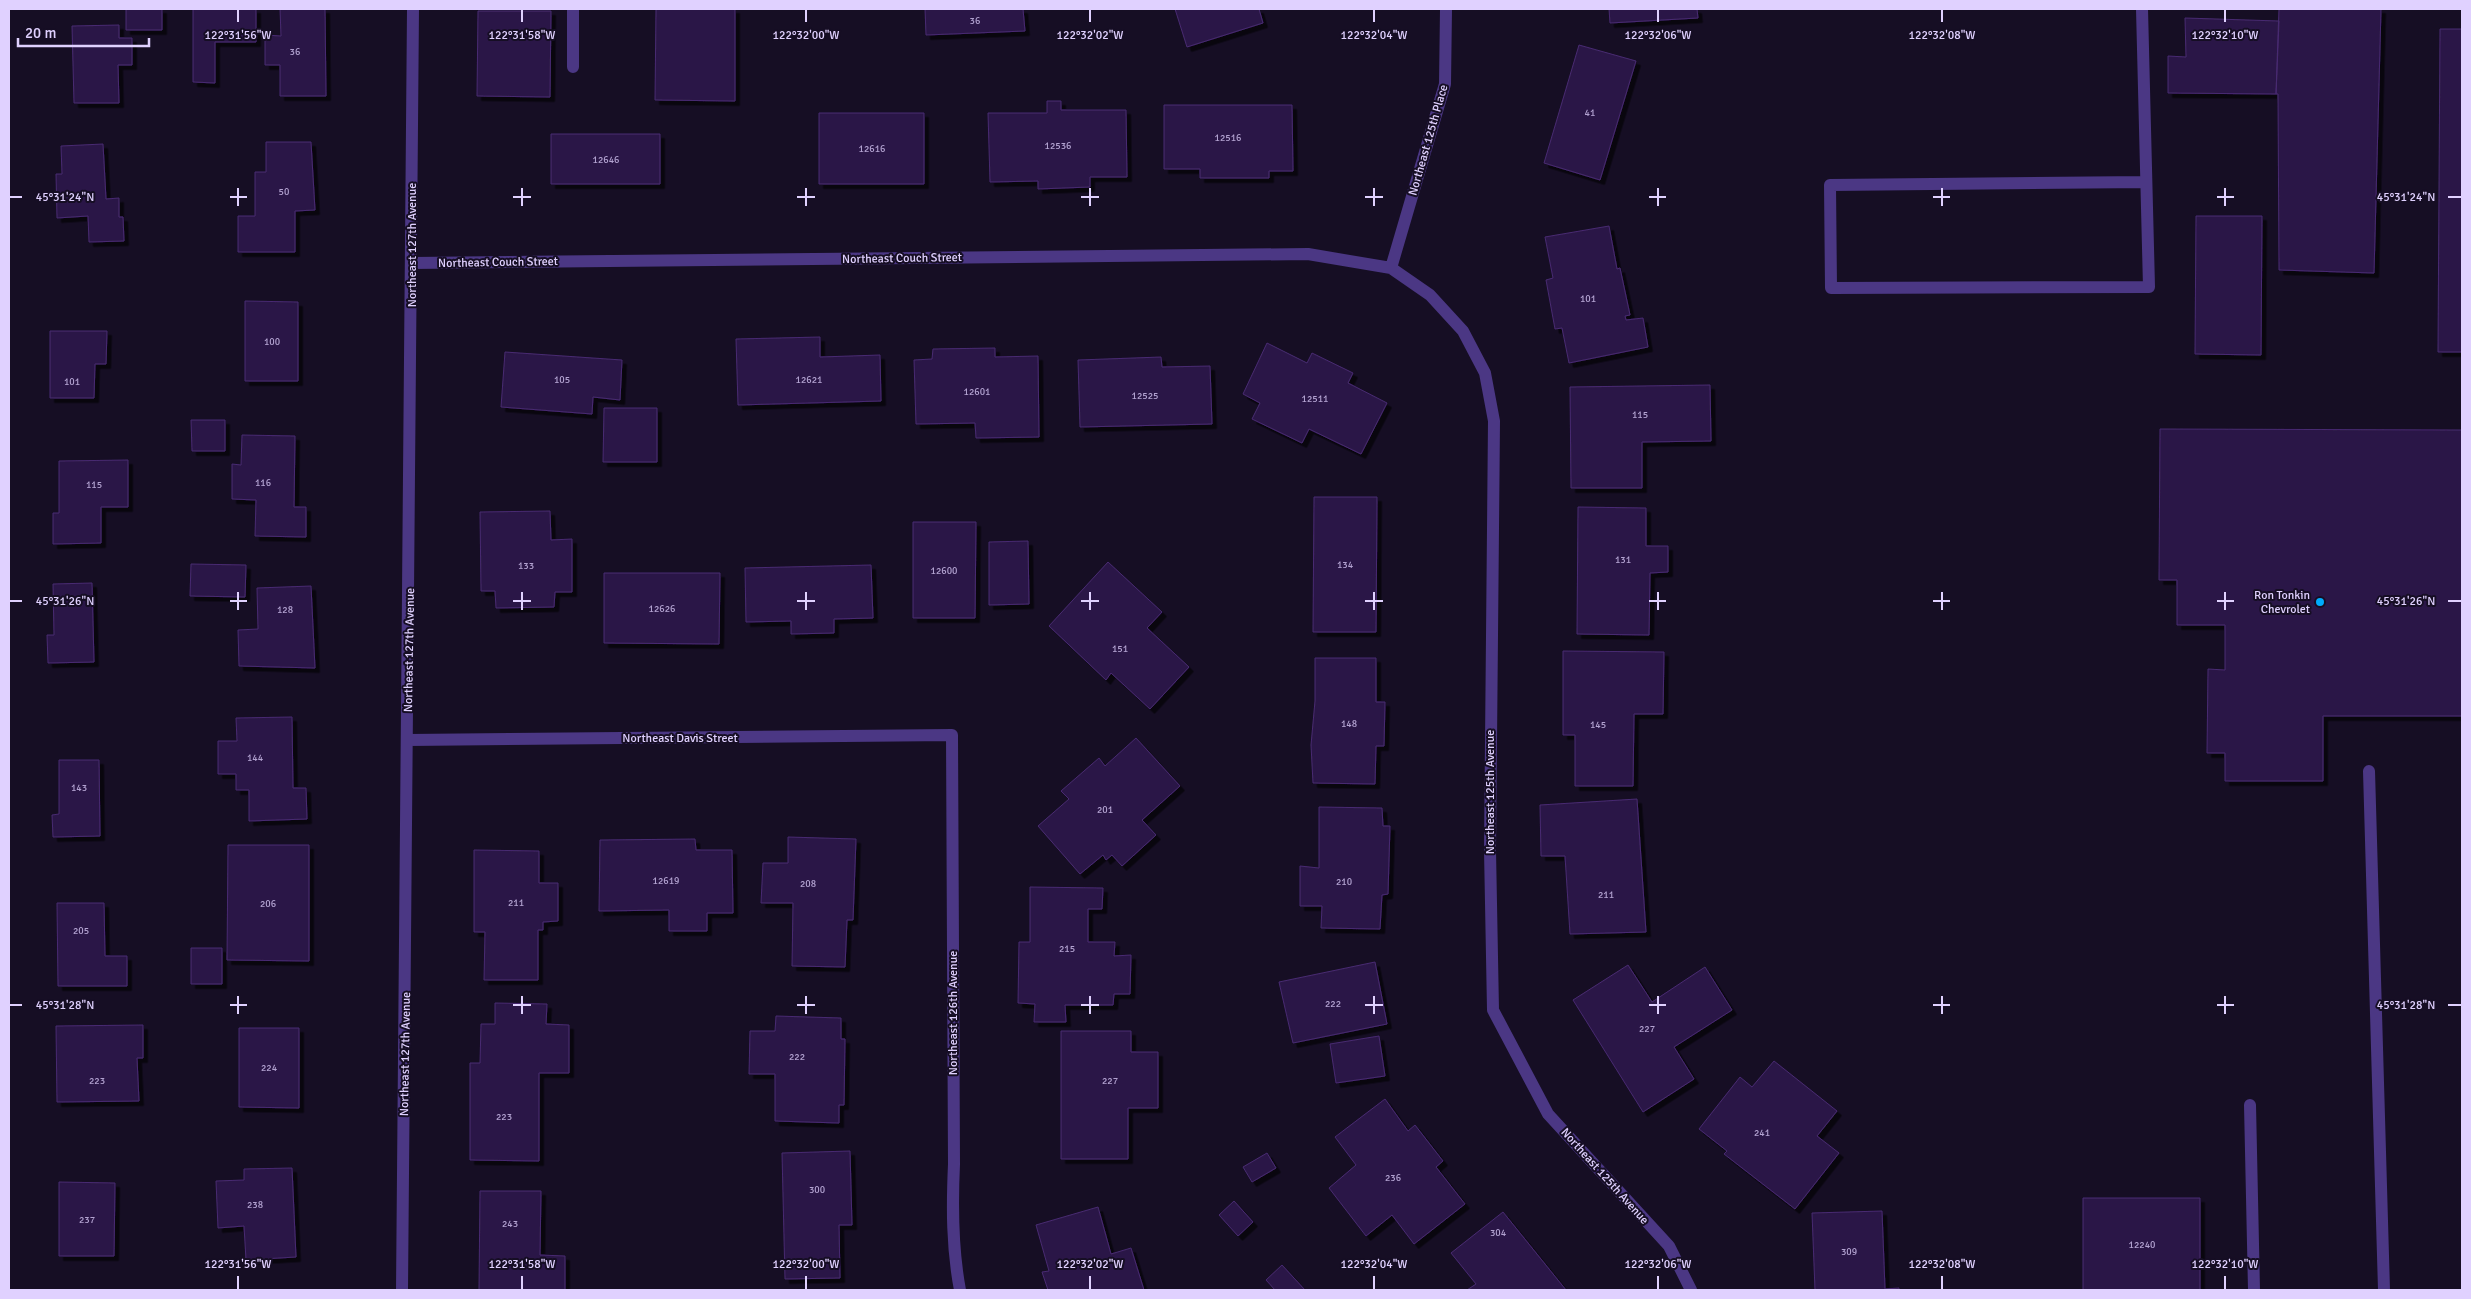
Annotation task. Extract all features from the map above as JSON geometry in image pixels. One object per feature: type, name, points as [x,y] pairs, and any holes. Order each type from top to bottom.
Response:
[{"type":"street","name":"Northeast 127th Avenue","points":[[402,1290],[413,9]]},
{"type":"street","points":[[573,9],[573,67]]},
{"type":"street","name":"Northeast 125th Place","points":[[1392,268],[1445,84],[1446,9]]},
{"type":"street","points":[[2142,9],[2149,287],[1831,288],[1830,185],[2146,182]]},
{"type":"street","name":"Northeast Couch Street","points":[[412,263],[1308,254],[1392,268]]},
{"type":"street","name":"Northeast 125th Avenue","points":[[1392,268],[1430,295],[1464,331],[1485,374],[1494,421],[1490,850],[1493,1010],[1548,1114],[1669,1246],[1691,1290]]},
{"type":"street","name":"Northeast Davis Street","points":[[408,740],[952,736]]},
{"type":"street","name":"Northeast 126th Avenue","points":[[952,736],[954,1164],[952,1213],[954,1262],[960,1290]]},
{"type":"street","points":[[2369,771],[2384,1290]]},
{"type":"street","points":[[2250,1105],[2254,1290]]},
{"type":"building","points":[[126,9],[162,9],[162,30],[126,30]]},
{"type":"building","points":[[193,9],[256,9],[256,42],[215,42],[215,83],[193,82]]},
{"type":"building","points":[[280,9],[325,9],[326,96],[280,96],[280,65],[265,65],[265,35],[281,36]]},
{"type":"building","points":[[656,9],[735,9],[735,101],[655,100]]},
{"type":"building","points":[[925,9],[1023,9],[1025,31],[926,35]]},
{"type":"building","points":[[1175,9],[1259,9],[1263,23],[1187,47]]},
{"type":"building","points":[[1609,9],[1697,9],[1698,18],[1610,23]]},
{"type":"building","points":[[2279,9],[2381,9],[2374,273],[2279,270],[2278,94],[2276,94]]},
{"type":"building","points":[[478,11],[551,11],[550,97],[477,96]]},
{"type":"building","points":[[2185,18],[2279,21],[2276,94],[2168,93],[2168,56],[2186,57]]},
{"type":"building","points":[[119,25],[119,38],[132,38],[132,65],[118,65],[119,103],[74,103],[72,26]]},
{"type":"building","points":[[2440,29],[2462,29],[2462,352],[2438,352]]},
{"type":"building","points":[[1579,45],[1636,61],[1600,180],[1544,163]]},
{"type":"building","points":[[1047,101],[1061,101],[1061,110],[1126,110],[1127,177],[1090,177],[1090,187],[1038,189],[1038,181],[990,182],[988,113],[1047,113]]},
{"type":"building","points":[[1164,105],[1292,105],[1293,171],[1269,171],[1269,178],[1200,178],[1200,169],[1164,169]]},
{"type":"building","points":[[819,113],[924,113],[924,184],[819,184]]},
{"type":"building","points":[[551,134],[660,134],[660,184],[551,184]]},
{"type":"building","points":[[266,142],[311,142],[315,210],[295,211],[295,252],[238,252],[238,216],[255,216],[255,172],[266,172]]},
{"type":"building","points":[[103,144],[106,199],[119,198],[119,217],[123,217],[124,241],[89,242],[88,216],[57,218],[56,174],[62,174],[61,146]]},
{"type":"building","points":[[2196,216],[2262,216],[2261,355],[2195,354]]},
{"type":"building","points":[[1609,226],[1617,269],[1620,268],[1630,315],[1625,316],[1626,320],[1643,318],[1648,347],[1569,363],[1562,328],[1555,329],[1546,280],[1553,278],[1545,237]]},
{"type":"building","points":[[245,301],[298,302],[298,381],[245,381]]},
{"type":"building","points":[[50,331],[107,331],[106,364],[95,364],[94,398],[50,398]]},
{"type":"building","points":[[820,337],[820,357],[880,355],[881,401],[738,405],[736,339]]},
{"type":"building","points":[[1267,343],[1307,363],[1312,353],[1353,373],[1348,383],[1387,403],[1361,454],[1309,429],[1302,443],[1252,419],[1260,403],[1243,394]]},
{"type":"building","points":[[995,348],[995,357],[1038,356],[1039,437],[976,438],[975,423],[916,424],[914,360],[932,359],[933,349]]},
{"type":"building","points":[[505,352],[622,360],[620,400],[593,397],[592,414],[501,407]]},
{"type":"building","points":[[1161,357],[1162,367],[1210,366],[1212,424],[1080,427],[1078,360]]},
{"type":"building","points":[[1710,385],[1711,441],[1642,442],[1642,488],[1571,488],[1570,387]]},
{"type":"building","points":[[604,408],[657,408],[657,462],[603,462]]},
{"type":"building","points":[[191,420],[225,420],[225,451],[192,451]]},
{"type":"building","name":"Ron Tonkin Chevrolet","points":[[2160,429],[2462,430],[2462,716],[2323,716],[2323,781],[2225,781],[2225,753],[2207,753],[2208,669],[2225,670],[2225,625],[2177,625],[2177,580],[2159,580]]},
{"type":"building","points":[[242,435],[295,436],[294,507],[306,507],[306,537],[255,536],[256,500],[232,499],[232,464],[241,465]]},
{"type":"building","points":[[128,460],[128,507],[101,507],[101,543],[53,544],[53,513],[59,513],[59,461]]},
{"type":"building","points":[[1314,497],[1377,497],[1376,632],[1313,632]]},
{"type":"building","points":[[1578,507],[1646,508],[1646,546],[1668,546],[1668,572],[1650,573],[1649,635],[1577,634]]},
{"type":"building","points":[[550,511],[551,540],[572,539],[572,592],[555,592],[554,607],[496,608],[495,591],[481,591],[480,512]]},
{"type":"building","points":[[913,522],[976,522],[975,618],[913,618]]},
{"type":"building","points":[[1028,541],[1029,604],[989,605],[989,542]]},
{"type":"building","points":[[1108,562],[1162,612],[1147,628],[1189,667],[1150,709],[1111,673],[1106,680],[1049,626]]},
{"type":"building","points":[[191,564],[246,565],[245,597],[190,596]]},
{"type":"building","points":[[871,565],[873,618],[834,619],[834,633],[791,634],[791,621],[746,622],[745,568]]},
{"type":"building","points":[[604,573],[720,573],[719,644],[604,643]]},
{"type":"building","points":[[92,583],[94,662],[48,663],[47,635],[54,635],[53,584]]},
{"type":"building","points":[[311,586],[315,668],[239,666],[238,630],[258,629],[257,588]]},
{"type":"building","points":[[1563,651],[1664,652],[1663,714],[1634,714],[1633,786],[1575,786],[1575,735],[1563,735]]},
{"type":"building","points":[[1315,658],[1376,658],[1376,702],[1385,702],[1384,746],[1376,746],[1375,784],[1313,783],[1311,745],[1315,701]]},
{"type":"building","points":[[292,717],[293,788],[306,788],[307,819],[249,821],[249,790],[236,790],[236,774],[218,774],[218,741],[237,741],[236,718]]},
{"type":"building","points":[[1136,738],[1180,786],[1142,820],[1156,835],[1122,866],[1112,855],[1106,860],[1103,855],[1080,874],[1038,826],[1069,799],[1061,791],[1099,758],[1105,766]]},
{"type":"building","points":[[59,760],[99,760],[100,836],[53,837],[52,815],[59,814]]},
{"type":"building","points":[[1637,799],[1646,932],[1570,934],[1565,856],[1541,856],[1540,805]]},
{"type":"building","points":[[1319,807],[1382,808],[1383,826],[1390,826],[1388,894],[1382,895],[1380,929],[1321,928],[1322,906],[1300,906],[1300,866],[1319,868]]},
{"type":"building","points":[[788,837],[856,839],[853,920],[847,920],[845,967],[792,966],[793,903],[761,903],[763,863],[788,863]]},
{"type":"building","points":[[695,839],[696,850],[732,850],[733,913],[707,913],[707,931],[669,931],[669,910],[599,911],[600,840]]},
{"type":"building","points":[[228,845],[309,845],[309,961],[227,960]]},
{"type":"building","points":[[474,850],[539,851],[539,883],[558,883],[558,921],[543,922],[543,930],[538,930],[538,980],[484,980],[485,932],[474,932]]},
{"type":"building","points":[[1030,887],[1103,888],[1102,909],[1088,909],[1088,942],[1115,942],[1114,956],[1131,955],[1130,994],[1114,994],[1113,1005],[1065,1005],[1066,1022],[1034,1022],[1035,1004],[1018,1003],[1019,942],[1030,942]]},
{"type":"building","points":[[57,903],[104,903],[105,956],[127,956],[127,986],[58,986]]},
{"type":"building","points":[[191,948],[222,948],[222,984],[191,984]]},
{"type":"building","points":[[1375,962],[1387,1024],[1293,1043],[1279,982]]},
{"type":"building","points":[[1628,965],[1652,1002],[1705,967],[1732,1010],[1674,1047],[1694,1079],[1643,1112],[1573,1000]]},
{"type":"building","points":[[495,1003],[547,1004],[546,1024],[569,1025],[569,1073],[539,1073],[539,1161],[470,1160],[470,1063],[480,1063],[481,1024],[495,1024]]},
{"type":"building","points":[[776,1016],[841,1018],[841,1039],[845,1039],[844,1105],[839,1105],[839,1123],[775,1121],[775,1074],[749,1074],[750,1031],[775,1031]]},
{"type":"building","points":[[143,1025],[143,1058],[137,1058],[139,1101],[57,1102],[56,1026]]},
{"type":"building","points":[[239,1028],[299,1028],[299,1108],[239,1107]]},
{"type":"building","points":[[1061,1031],[1131,1031],[1131,1052],[1158,1052],[1158,1108],[1128,1108],[1128,1159],[1061,1159]]},
{"type":"building","points":[[1379,1036],[1385,1076],[1336,1083],[1330,1044]]},
{"type":"building","points":[[1774,1061],[1837,1111],[1817,1136],[1839,1153],[1795,1209],[1724,1154],[1727,1151],[1699,1129],[1740,1077],[1752,1087]]},
{"type":"building","points":[[1385,1099],[1408,1131],[1415,1125],[1443,1161],[1436,1167],[1465,1204],[1414,1244],[1392,1215],[1366,1236],[1329,1188],[1356,1165],[1335,1137]]},
{"type":"building","points":[[850,1151],[852,1225],[839,1225],[840,1278],[785,1279],[782,1153]]},
{"type":"building","points":[[1267,1153],[1276,1168],[1252,1182],[1243,1167]]},
{"type":"building","points":[[292,1168],[296,1257],[246,1260],[244,1226],[218,1228],[216,1181],[244,1180],[244,1169]]},
{"type":"building","points":[[59,1182],[115,1183],[114,1256],[59,1256]]},
{"type":"building","points":[[480,1191],[541,1191],[540,1255],[565,1256],[565,1290],[479,1290]]},
{"type":"building","points":[[2083,1198],[2200,1198],[2200,1290],[2083,1290]]},
{"type":"building","points":[[1234,1201],[1253,1222],[1238,1236],[1219,1215]]},
{"type":"building","points":[[1098,1207],[1111,1254],[1131,1248],[1144,1290],[1048,1290],[1042,1272],[1049,1271],[1036,1225]]},
{"type":"building","points":[[1882,1211],[1885,1289],[1899,1288],[1899,1290],[1815,1290],[1812,1213]]},
{"type":"building","points":[[1503,1212],[1566,1290],[1467,1290],[1476,1284],[1451,1253]]},
{"type":"building","points":[[1282,1265],[1305,1290],[1275,1290],[1266,1280]]},
{"type":"place","name":"Ron Tonkin Chevrolet","points":[[2320,602]]}]
